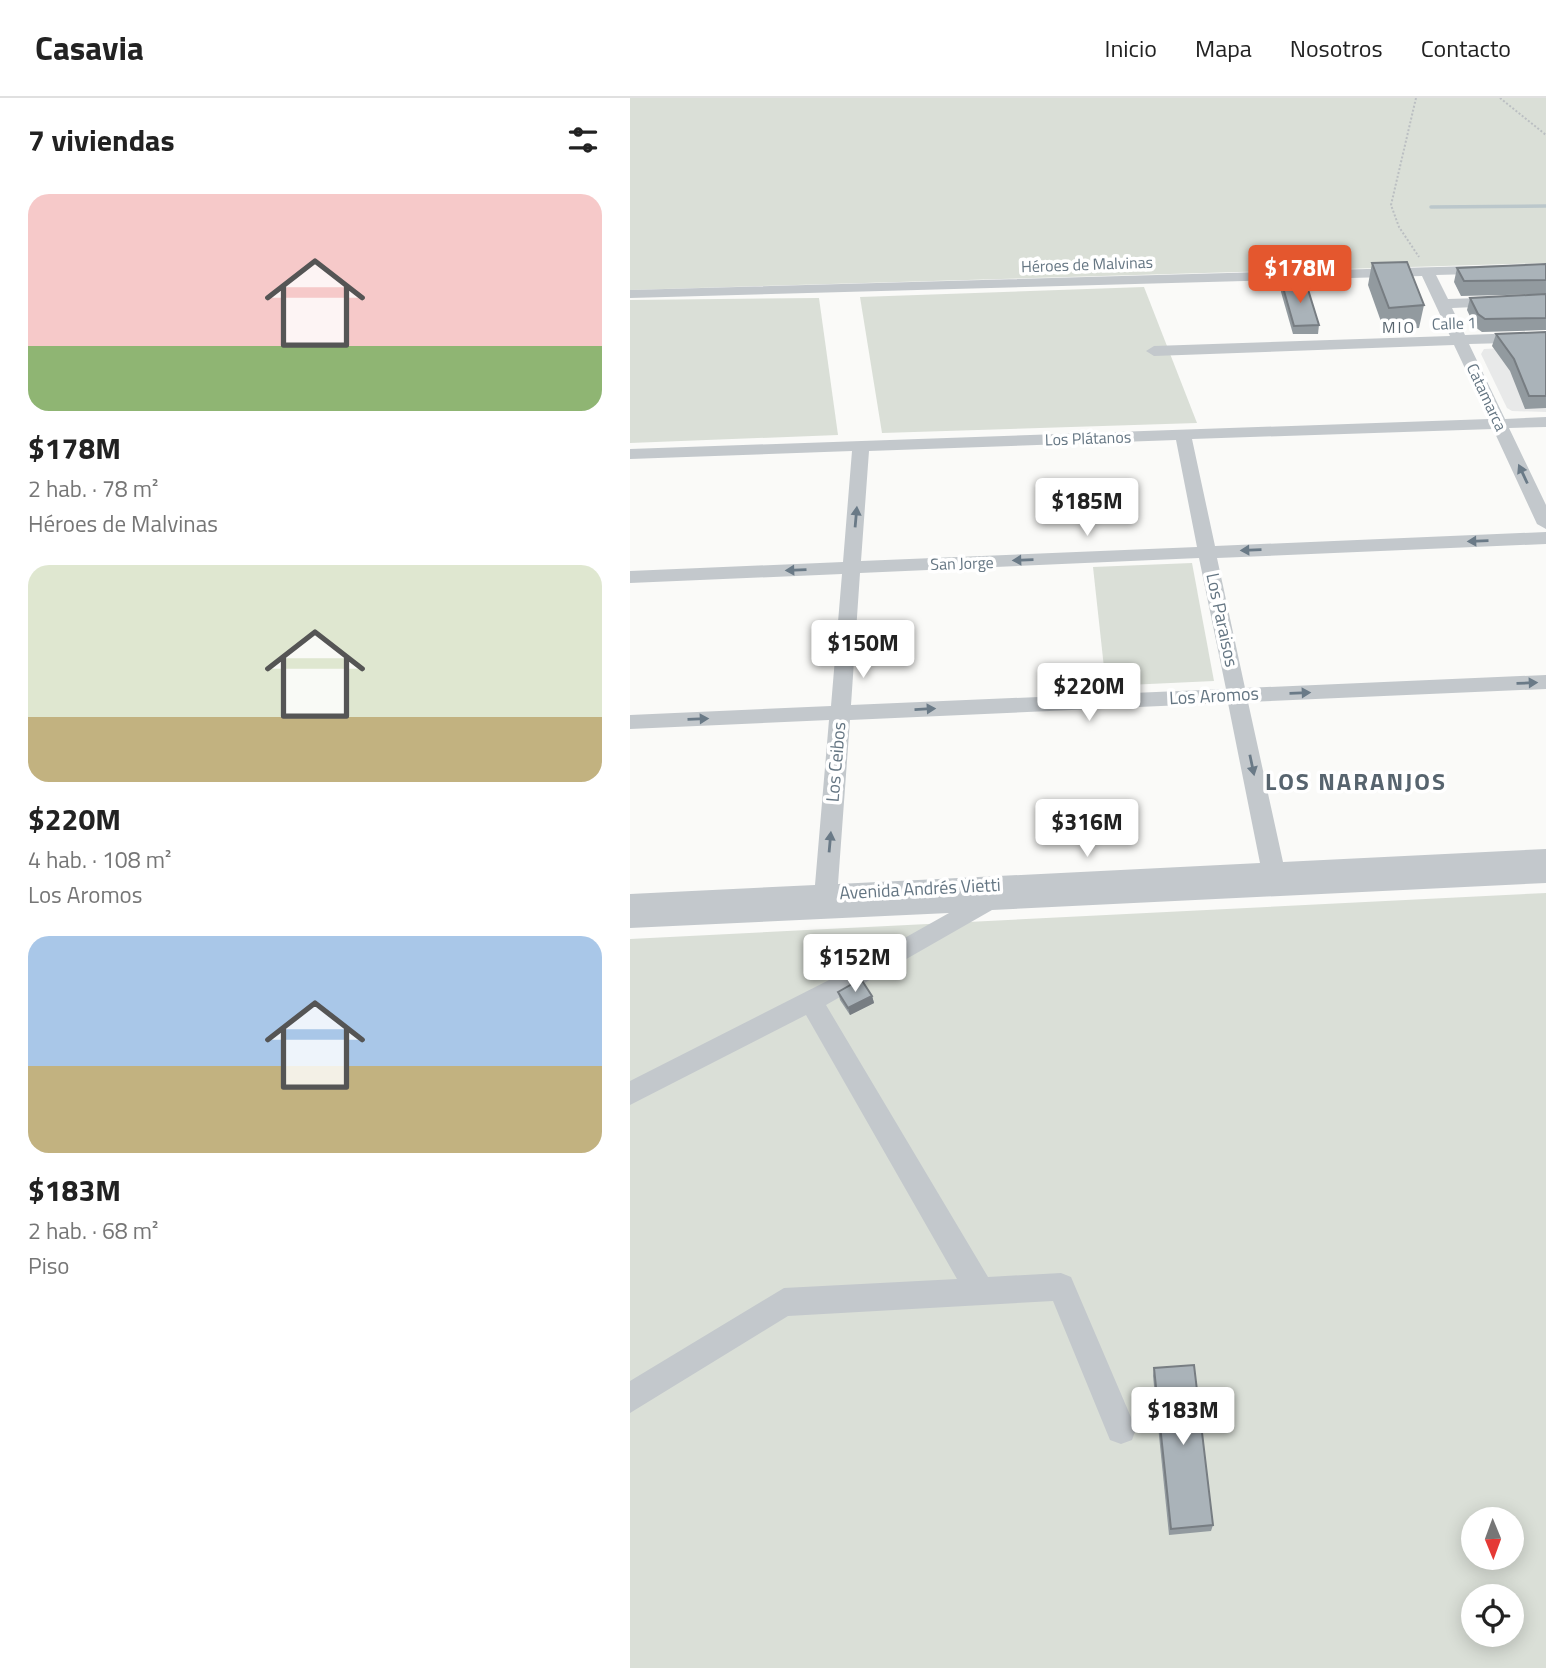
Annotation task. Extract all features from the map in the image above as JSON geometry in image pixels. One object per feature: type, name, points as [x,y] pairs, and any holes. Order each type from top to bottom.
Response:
[{"type":"street","name":"Héroes de Malvinas","points":[[630,295],[1546,268]]},
{"type":"street","name":"Catamarca","points":[[1427,271],[1546,524]]},
{"type":"street","points":[[1442,304],[1546,300]]},
{"type":"street","name":"Calle 1","points":[[1154,351],[1546,337]]},
{"type":"street","name":"Los Plátanos","points":[[630,454],[1546,422]]},
{"type":"street","name":"Los Paraisos","points":[[1183,435],[1275,879]]},
{"type":"street","name":"Los Ceibos","points":[[825,902],[861,446]]},
{"type":"street","name":"San Jorge","points":[[630,577],[1546,538]]},
{"type":"street","name":"Los Aromos","points":[[630,722],[1546,682]]},
{"type":"street","name":"Avenida Andrés Vietti","points":[[630,919],[825,902],[1275,879],[1546,858]]},
{"type":"street","name":"Avenida Andrés Vietti","points":[[1275,879],[1546,874]]},
{"type":"street","points":[[630,1094],[811,1001],[988,894]]},
{"type":"street","name":"Avenida Andrés Vietti","points":[[630,903],[825,902]]},
{"type":"street","points":[[811,1001],[981,1292]]},
{"type":"street","points":[[630,1398],[784,1302],[1061,1287],[1121,1429]]},
{"type":"path","points":[[1416,98],[1391,205],[1399,227],[1427,271]]},
{"type":"path","points":[[1500,98],[1546,135]]},
{"type":"shaded area","points":[[630,98],[1546,98],[1546,263],[630,290]]},
{"type":"shaded area","points":[[1144,287],[1197,423],[882,433],[860,297]]},
{"type":"shaded area","points":[[819,298],[838,435],[630,443],[630,300]]},
{"type":"shaded area","points":[[1546,346],[1546,412],[1512,411],[1507,408],[1481,354],[1484,349]]},
{"type":"shaded area","points":[[1192,563],[1214,681],[1106,686],[1093,567]]},
{"type":"shaded area","points":[[1546,893],[1546,1668],[630,1668],[630,939]]},
{"type":"building","points":[[1407,262],[1424,305],[1389,308],[1372,263]]},
{"type":"building","points":[[1546,264],[1546,280],[1464,281],[1457,268]]},
{"type":"building","points":[[1306,283],[1319,325],[1294,326],[1282,284]]},
{"type":"building","points":[[1546,294],[1546,318],[1485,319],[1478,314],[1470,298]]},
{"type":"building","points":[[1546,332],[1546,396],[1529,396],[1514,359],[1496,334]]},
{"type":"building","points":[[847,956],[824,971],[823,968]]},
{"type":"building","points":[[861,979],[872,996],[848,1008],[838,992]]},
{"type":"building","points":[[1194,1365],[1213,1525],[1171,1529],[1154,1368]]},
{"type":"waterway","points":[[1431,207],[1546,206]]},
{"type":"district","name":"MIO","points":[[1399,327]]},
{"type":"district","name":"LOS NARANJOS","points":[[1356,782]]}]
